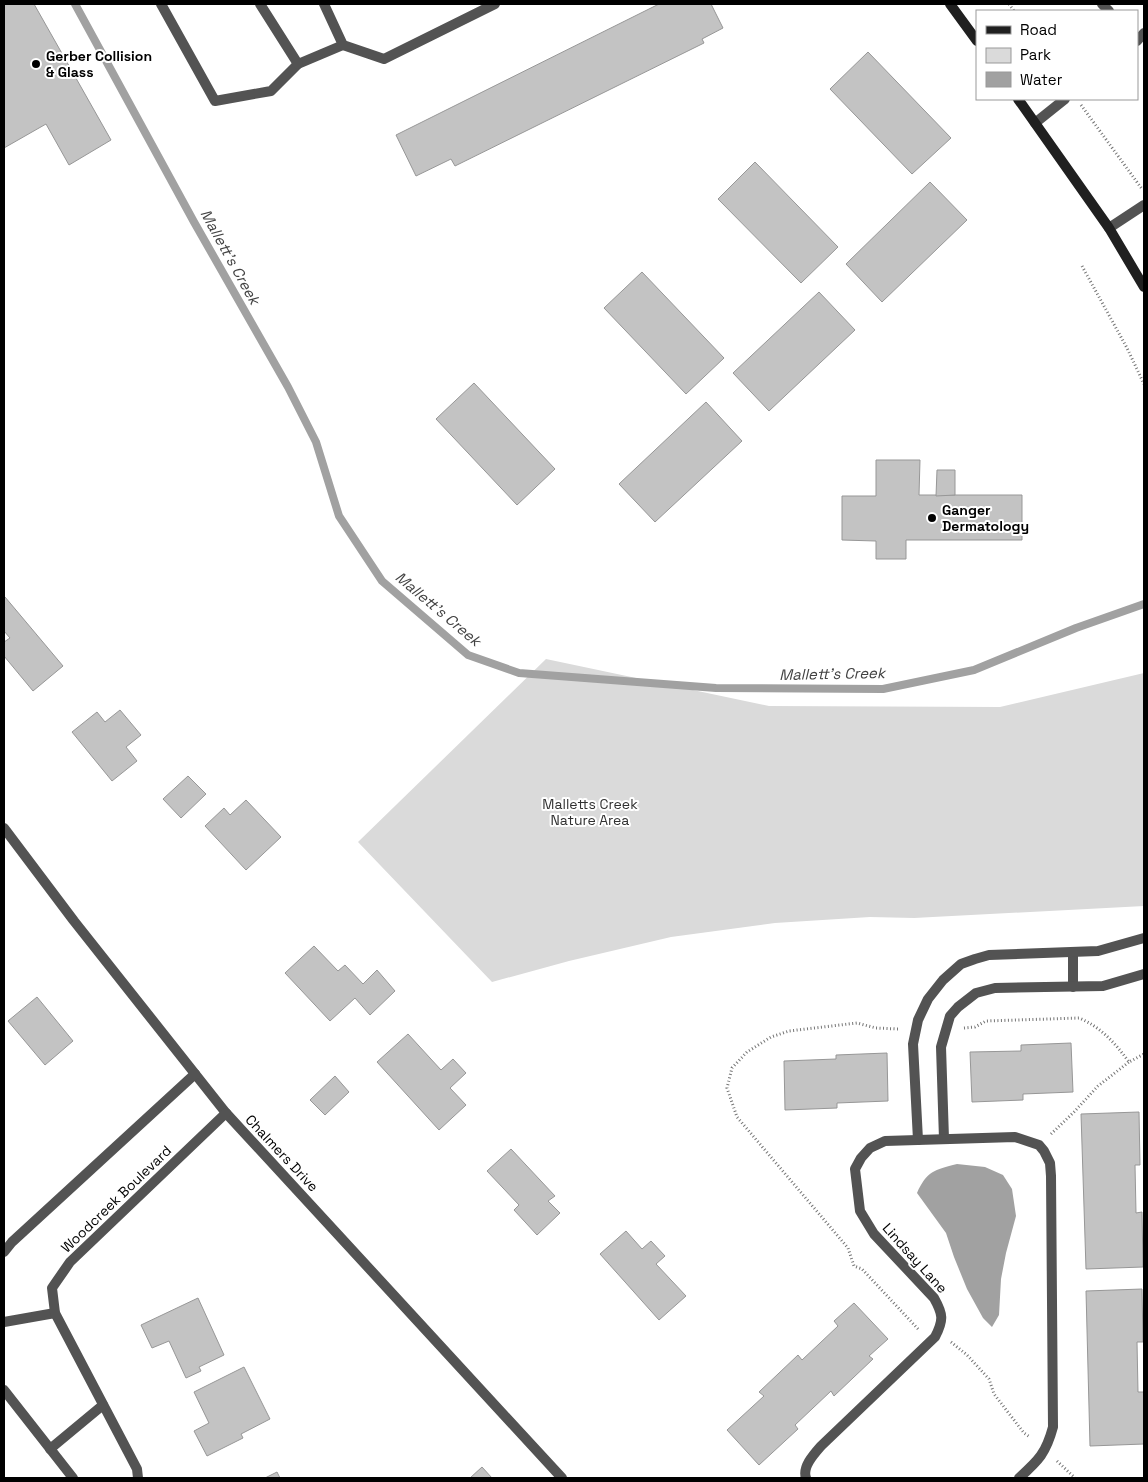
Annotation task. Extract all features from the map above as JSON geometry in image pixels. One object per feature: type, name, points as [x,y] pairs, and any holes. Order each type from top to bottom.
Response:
[{"type":"main road","points":[[950,4],[976,40]]},
{"type":"main road","points":[[1019,100],[1109,228],[1144,287]]},
{"type":"street","points":[[162,4],[215,101],[271,90],[298,64],[343,45],[384,59],[495,4]]},
{"type":"street","points":[[260,4],[298,64]]},
{"type":"street","points":[[324,4],[343,45]]},
{"type":"street","points":[[1035,122],[1064,100]]},
{"type":"street","points":[[1109,228],[1144,205]]},
{"type":"street","name":"Chalmers Drive","points":[[4,828],[80,929],[226,1113],[562,1478]]},
{"type":"street","points":[[918,1140],[913,1044],[918,1020],[928,999],[943,980],[961,964],[989,955],[1098,952],[1144,938]]},
{"type":"street","points":[[1073,952],[1074,987]]},
{"type":"street","points":[[944,1139],[941,1047],[950,1016],[958,1007],[976,993],[995,988],[1103,986],[1144,974]]},
{"type":"street","points":[[4,1252],[12,1242],[195,1074]]},
{"type":"street","name":"Woodcreek Boulevard","points":[[138,1478],[137,1469],[55,1313],[52,1288],[70,1262],[226,1113]]},
{"type":"street","name":"Lindsay Lane","points":[[935,1337],[942,1324],[941,1311],[934,1298],[874,1234],[866,1222],[860,1211],[855,1169],[861,1158],[870,1148],[885,1141],[1015,1137],[1039,1146]]},
{"type":"street","points":[[1019,1478],[1044,1452],[1053,1427],[1051,1176],[1050,1163],[1039,1146]]},
{"type":"street","points":[[4,1322],[55,1313]]},
{"type":"street","points":[[806,1478],[805,1474],[810,1460],[820,1446],[935,1337]]},
{"type":"street","points":[[4,1390],[73,1478]]},
{"type":"street","points":[[50,1449],[103,1405]]},
{"type":"path","points":[[1080,105],[1142,187]]},
{"type":"path","points":[[1082,266],[1110,316],[1144,384]]},
{"type":"path","points":[[946,1026],[962,1028],[975,1027],[986,1021],[1079,1018],[1100,1030],[1118,1047],[1129,1062]]},
{"type":"path","points":[[916,1029],[876,1028],[857,1023],[789,1031],[772,1037],[747,1052],[732,1068],[727,1088],[736,1117],[848,1248],[854,1266],[862,1269],[919,1330],[950,1342],[967,1355],[988,1378],[994,1394],[1024,1433],[1036,1441],[1044,1452],[1075,1478]]},
{"type":"path","points":[[1039,1146],[1098,1086],[1129,1062],[1144,1054]]},
{"type":"green space","name":"Malletts Creek Nature Area","points":[[546,659],[769,706],[1000,707],[1144,673],[1144,906],[914,918],[870,917],[775,923],[671,937],[569,961],[492,982],[358,842]]},
{"type":"water","points":[[957,1164],[985,1167],[1003,1175],[1012,1189],[1016,1216],[1001,1279],[999,1315],[992,1327],[983,1318],[967,1289],[946,1233],[917,1193],[924,1180],[932,1172]]},
{"type":"building","name":"Gerber Collision & Glass","points":[[4,4],[34,4],[111,140],[69,165],[46,124],[4,148]]},
{"type":"building","points":[[659,4],[711,4],[723,28],[702,39],[704,43],[455,166],[451,159],[416,176],[396,135]]},
{"type":"building","points":[[868,52],[951,138],[912,174],[830,89]]},
{"type":"building","points":[[755,162],[838,247],[801,283],[718,199]]},
{"type":"building","points":[[930,182],[967,220],[882,302],[846,264]]},
{"type":"building","points":[[642,272],[724,358],[686,394],[604,308]]},
{"type":"building","points":[[819,292],[855,330],[769,411],[733,373]]},
{"type":"building","points":[[474,383],[555,469],[517,505],[436,419]]},
{"type":"building","points":[[706,402],[742,441],[655,522],[619,484]]},
{"type":"building","name":"Ganger Dermatology","points":[[876,460],[920,460],[919,495],[1022,495],[1022,540],[906,540],[906,559],[876,559],[876,541],[842,540],[842,496],[876,496]]},
{"type":"building","points":[[937,470],[955,470],[955,495],[936,496]]},
{"type":"building","points":[[5,597],[63,666],[33,691],[4,656],[4,642],[10,638],[4,631]]},
{"type":"building","points":[[120,710],[141,735],[126,747],[137,761],[112,781],[72,732],[97,712],[105,722]]},
{"type":"building","points":[[188,776],[206,794],[181,818],[163,799]]},
{"type":"building","points":[[246,800],[281,837],[246,870],[205,826],[224,808],[230,815]]},
{"type":"building","points":[[314,946],[338,971],[345,965],[363,984],[377,970],[395,991],[370,1015],[355,998],[330,1021],[285,973]]},
{"type":"building","points":[[37,997],[73,1041],[45,1065],[8,1021]]},
{"type":"building","points":[[408,1034],[441,1070],[453,1059],[466,1073],[450,1088],[466,1105],[439,1130],[377,1062]]},
{"type":"building","points":[[1071,1043],[1073,1092],[1023,1094],[1023,1100],[972,1102],[970,1052],[1021,1051],[1021,1045]]},
{"type":"building","points":[[887,1053],[888,1101],[837,1103],[837,1108],[785,1110],[784,1061],[836,1059],[836,1055]]},
{"type":"building","points":[[335,1076],[349,1092],[325,1115],[310,1100]]},
{"type":"building","points":[[1139,1112],[1140,1165],[1135,1165],[1136,1213],[1142,1212],[1143,1267],[1086,1269],[1081,1114]]},
{"type":"building","points":[[511,1149],[555,1196],[548,1201],[560,1213],[537,1235],[514,1210],[519,1205],[487,1171]]},
{"type":"building","points":[[626,1231],[642,1249],[651,1241],[665,1256],[656,1264],[686,1296],[659,1320],[600,1254]]},
{"type":"building","points":[[1142,1289],[1143,1342],[1137,1342],[1138,1392],[1144,1392],[1144,1444],[1090,1446],[1086,1291]]},
{"type":"building","points":[[198,1298],[224,1355],[199,1367],[201,1371],[186,1378],[169,1341],[152,1348],[141,1325]]},
{"type":"building","points":[[854,1303],[888,1339],[869,1356],[873,1359],[834,1396],[831,1391],[795,1425],[798,1429],[759,1465],[727,1430],[764,1396],[759,1392],[798,1355],[802,1360],[838,1326],[834,1321]]},
{"type":"building","points":[[244,1367],[270,1419],[241,1434],[243,1438],[207,1456],[194,1431],[209,1423],[194,1392]]},
{"type":"building","points":[[482,1467],[492,1478],[470,1478]]},
{"type":"building","points":[[277,1472],[280,1478],[265,1478]]},
{"type":"waterway","name":"Mallett's Creek","points":[[75,4],[194,222],[288,387],[316,442],[339,516],[382,581],[468,655],[519,673],[716,688],[883,689],[974,670],[1076,628],[1144,604]]},
{"type":"place","name":"Gerber Collision & Glass","points":[[36,64]]},
{"type":"place","name":"Ganger Dermatology","points":[[932,518]]}]
